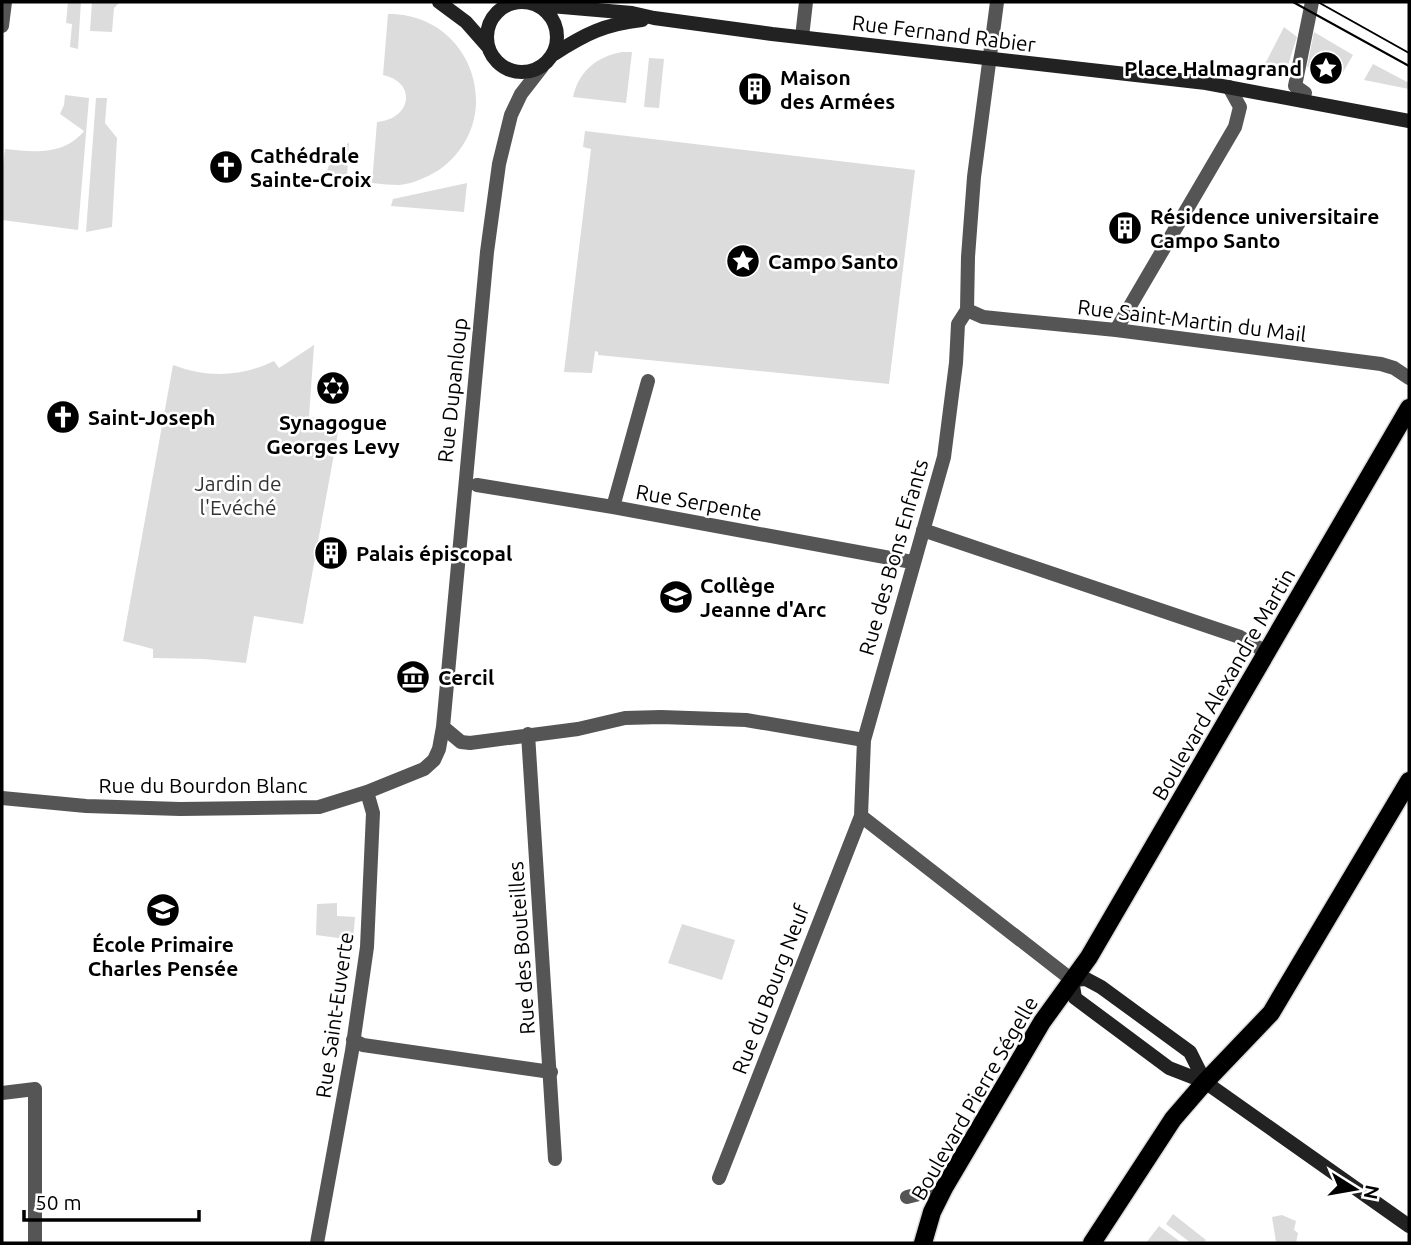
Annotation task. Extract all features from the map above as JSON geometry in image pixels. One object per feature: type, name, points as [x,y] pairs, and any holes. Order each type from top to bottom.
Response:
[{"type":"main road","name":"Boulevard Alexandre Martin","points":[[1072,980],[1268,653],[1409,408]]},
{"type":"main road","points":[[1092,1243],[1174,1119],[1205,1082],[1271,1013],[1409,783]]},
{"type":"main road","name":"Boulevard Pierre Ségelle","points":[[923,1243],[932,1212],[944,1188],[1042,1022],[1072,980]]},
{"type":"street","points":[[2,26],[5,2]]},
{"type":"street","points":[[439,2],[466,22],[500,65],[509,71],[520,73],[532,72],[542,67],[554,54],[557,44],[554,22],[539,5],[519,2],[510,5],[500,10],[489,27],[488,47]]},
{"type":"street","points":[[493,2],[510,5]]},
{"type":"street","points":[[802,37],[806,2]]},
{"type":"street","points":[[967,310],[972,199],[998,2]]},
{"type":"street","points":[[1300,89],[1312,2]]},
{"type":"street","name":"Rue Fernand Rabier","points":[[539,5],[632,13],[802,37],[1229,87]]},
{"type":"street","name":"Rue Fernand Rabier","points":[[554,54],[605,26],[654,18]]},
{"type":"street","name":"Rue Dupanloup","points":[[443,727],[486,266],[499,164],[511,115],[521,94],[542,67]]},
{"type":"street","points":[[1116,330],[1235,127],[1240,107],[1267,86]]},
{"type":"street","points":[[1229,87],[1300,89],[1409,112]]},
{"type":"street","points":[[1229,87],[1240,107]]},
{"type":"street","points":[[1229,87],[1409,121]]},
{"type":"street","points":[[1229,87],[1272,103],[1409,129]]},
{"type":"street","name":"Rue des Bons Enfants","points":[[861,816],[864,740],[912,562],[944,457],[958,324],[967,310]]},
{"type":"street","name":"Rue Saint-Martin du Mail","points":[[967,310],[983,317],[1116,330],[1381,365],[1394,368],[1409,378]]},
{"type":"street","points":[[613,507],[648,382]]},
{"type":"street","name":"Rue Serpente","points":[[477,485],[912,562]]},
{"type":"street","points":[[923,530],[1240,637],[1268,653]]},
{"type":"street","points":[[443,727],[453,737],[470,743],[578,729],[625,718],[690,717],[746,720],[864,740]]},
{"type":"street","name":"Rue du Bourdon Blanc","points":[[2,799],[86,806],[319,807],[367,792],[424,769],[434,760],[439,749],[443,727]]},
{"type":"street","name":"Rue des Bouteilles","points":[[528,734],[555,1159]]},
{"type":"street","name":"Rue Saint-Euverte","points":[[317,1243],[367,947],[373,813],[367,792]]},
{"type":"street","points":[[861,816],[1072,980],[1086,979],[1101,987],[1190,1052],[1205,1082]]},
{"type":"street","name":"Rue du Bourg Neuf","points":[[719,1178],[861,816]]},
{"type":"street","points":[[1072,980],[1075,998],[1170,1068],[1205,1082],[1409,1226]]},
{"type":"street","points":[[353,1040],[363,1045],[551,1072]]},
{"type":"street","points":[[2,1093],[34,1089],[35,1243]]},
{"type":"street","points":[[907,1197],[944,1188]]},
{"type":"green space","points":[[68,2],[81,2],[78,49],[70,47],[72,24],[66,23]]},
{"type":"green space","points":[[92,2],[120,2],[114,8],[112,32],[90,31]]},
{"type":"green space","points":[[388,14],[417,18],[442,31],[460,50],[472,73],[476,98],[473,124],[460,149],[439,170],[420,180],[399,185],[372,183],[377,122],[397,114],[406,100],[401,85],[383,75]]},
{"type":"green space","points":[[1284,27],[1297,37],[1287,68],[1265,64]]},
{"type":"green space","points":[[1314,32],[1353,55],[1342,74],[1307,67]]},
{"type":"green space","points":[[632,52],[626,103],[573,97],[580,80],[590,67],[604,57]]},
{"type":"green space","points":[[649,58],[664,59],[659,108],[644,107]]},
{"type":"green space","points":[[1373,64],[1409,83],[1409,89],[1364,80]]},
{"type":"green space","points":[[65,95],[89,98],[78,230],[2,220],[5,149],[37,151],[57,148],[67,145],[84,131],[60,114]]},
{"type":"green space","points":[[96,98],[107,98],[105,123],[117,138],[112,227],[86,232]]},
{"type":"green space","name":"Campo Santo","points":[[585,131],[915,170],[889,384],[598,355],[595,351],[592,373],[564,372],[591,149],[583,147]]},
{"type":"green space","points":[[349,142],[347,177],[327,174],[328,167]]},
{"type":"green space","points":[[467,183],[464,212],[391,206],[393,199]]},
{"type":"green space","name":"Jardin de l'Evéché","points":[[314,345],[309,417],[340,421],[303,624],[254,616],[246,663],[153,658],[153,649],[123,641],[173,365],[212,374],[237,373],[274,361],[279,368]]},
{"type":"green space","points":[[337,903],[337,916],[355,917],[353,940],[316,935],[317,904]]},
{"type":"green space","points":[[682,924],[735,940],[722,980],[668,963]]},
{"type":"green space","points":[[1173,1214],[1206,1240],[1203,1243],[1191,1243],[1166,1224]]},
{"type":"green space","points":[[1282,1215],[1296,1221],[1296,1243],[1276,1242],[1272,1217]]},
{"type":"green space","points":[[1159,1226],[1182,1243],[1146,1243]]},
{"type":"tram line","points":[[1293,2],[1409,66]]},
{"type":"tram line","points":[[1318,2],[1409,53]]},
{"type":"place","name":"Place Halmagrand","points":[[1326,68]]},
{"type":"place","name":"Maison des Armées","points":[[755,89]]},
{"type":"place","name":"Cathédrale Sainte-Croix","points":[[226,167]]},
{"type":"place","name":"Résidence universitaire Campo Santo","points":[[1125,228]]},
{"type":"place","name":"Campo Santo","points":[[743,261]]},
{"type":"place","name":"Synagogue Georges Levy","points":[[333,388]]},
{"type":"place","name":"Saint-Joseph","points":[[63,417]]},
{"type":"place","name":"Palais épiscopal","points":[[331,553]]},
{"type":"place","name":"Collège Jeanne d'Arc","points":[[676,597]]},
{"type":"place","name":"Cercil","points":[[413,677]]},
{"type":"place","name":"École Primaire Charles Pensée","points":[[163,910]]}]
